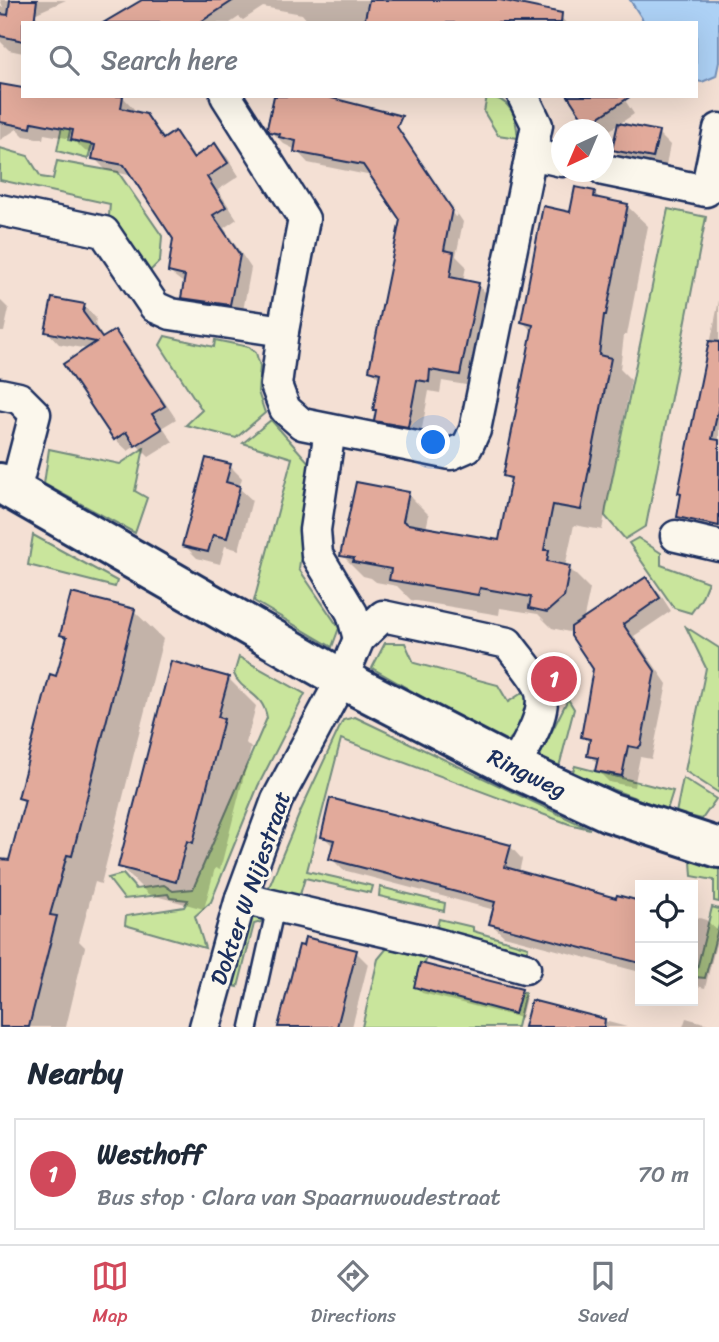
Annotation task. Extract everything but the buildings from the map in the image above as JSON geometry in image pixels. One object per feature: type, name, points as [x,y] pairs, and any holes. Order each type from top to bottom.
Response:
[{"type":"street","points":[[227,98],[304,219],[276,385],[285,409],[302,424],[451,454],[467,447],[475,430],[537,125],[524,98]]},
{"type":"street","points":[[614,172],[706,191],[719,129]]},
{"type":"street","points":[[531,154],[551,159]]},
{"type":"street","points":[[0,210],[104,232],[155,307],[171,314],[283,331]]},
{"type":"street","points":[[0,394],[19,398],[35,414],[7,487]]},
{"type":"street","points":[[330,430],[314,530],[317,555],[352,612],[359,639],[383,616],[508,643],[539,686],[542,704],[514,768]]},
{"type":"street","name":"Ringweg","points":[[7,487],[342,679],[514,768],[609,812],[718,845]]},
{"type":"street","points":[[676,536],[719,546]]},
{"type":"street","name":"Dokter W Nijestraat","points":[[205,1027],[241,898],[277,800],[342,679],[359,639]]},
{"type":"street","points":[[241,898],[418,939],[525,968]]},
{"type":"lane","points":[[249,1027],[276,906]]},
{"type":"green space","points":[[68,98],[77,98],[68,140],[92,145],[88,159],[57,151]]},
{"type":"green space","points":[[487,98],[502,101],[514,116],[518,138],[498,135],[484,112]]},
{"type":"green space","points":[[0,148],[28,156],[41,177],[53,179],[57,161],[118,172],[162,236],[160,261],[145,276],[109,216],[110,204],[0,180]]},
{"type":"green space","points":[[668,209],[706,217],[646,526],[625,539],[605,516]]},
{"type":"green space","points":[[165,336],[214,347],[215,340],[249,347],[256,353],[260,366],[258,392],[265,413],[236,438],[186,425],[202,410],[160,345]]},
{"type":"green space","points":[[271,420],[312,466],[299,569],[339,628],[332,647],[254,601],[292,458],[243,443]]},
{"type":"green space","points":[[144,448],[135,491],[147,498],[135,533],[44,484],[49,449],[120,464]]},
{"type":"green space","points":[[33,535],[117,581],[115,587],[28,565]]},
{"type":"green space","points":[[638,538],[661,553],[661,565],[708,582],[691,613],[674,608],[629,543]]},
{"type":"green space","points":[[686,627],[719,648],[719,793],[685,771],[706,668]]},
{"type":"green space","points":[[385,643],[405,643],[414,663],[498,685],[508,702],[525,691],[528,708],[525,721],[505,744],[372,668]]},
{"type":"green space","points":[[239,657],[305,694],[258,786],[211,902],[195,916],[205,948],[125,925],[126,916],[184,907],[188,900],[170,898],[168,894],[124,899],[108,878],[123,874],[136,889],[164,885],[173,891],[193,889],[267,718],[261,703],[234,674]]},
{"type":"green space","points":[[568,699],[574,709],[559,767],[539,757]]},
{"type":"green space","points":[[355,717],[590,829],[569,824],[341,739],[307,871],[373,886],[371,893],[305,878],[299,898],[267,892],[343,720]]},
{"type":"green space","points":[[575,766],[673,791],[667,810],[572,774]]},
{"type":"green space","points":[[683,778],[716,799],[702,819],[676,813]]},
{"type":"green space","points":[[691,861],[719,867],[719,902],[714,901],[714,880],[692,876]]},
{"type":"green space","points":[[380,887],[445,903],[444,911],[379,896]]},
{"type":"green space","points":[[712,907],[719,909],[719,925],[705,978],[698,977],[698,965]]},
{"type":"green space","points":[[263,916],[261,922],[254,924],[238,987],[230,985],[247,917]]},
{"type":"green space","points":[[439,919],[473,927],[473,931],[528,947],[527,956],[435,934]]},
{"type":"green space","points":[[387,948],[427,958],[422,970],[525,993],[517,1027],[362,1027],[378,959]]},
{"type":"water","points":[[630,0],[719,0],[719,62],[716,76],[698,81],[698,21],[644,21]]},
{"type":"place","name":"Westhoff","points":[[554,679]]}]
